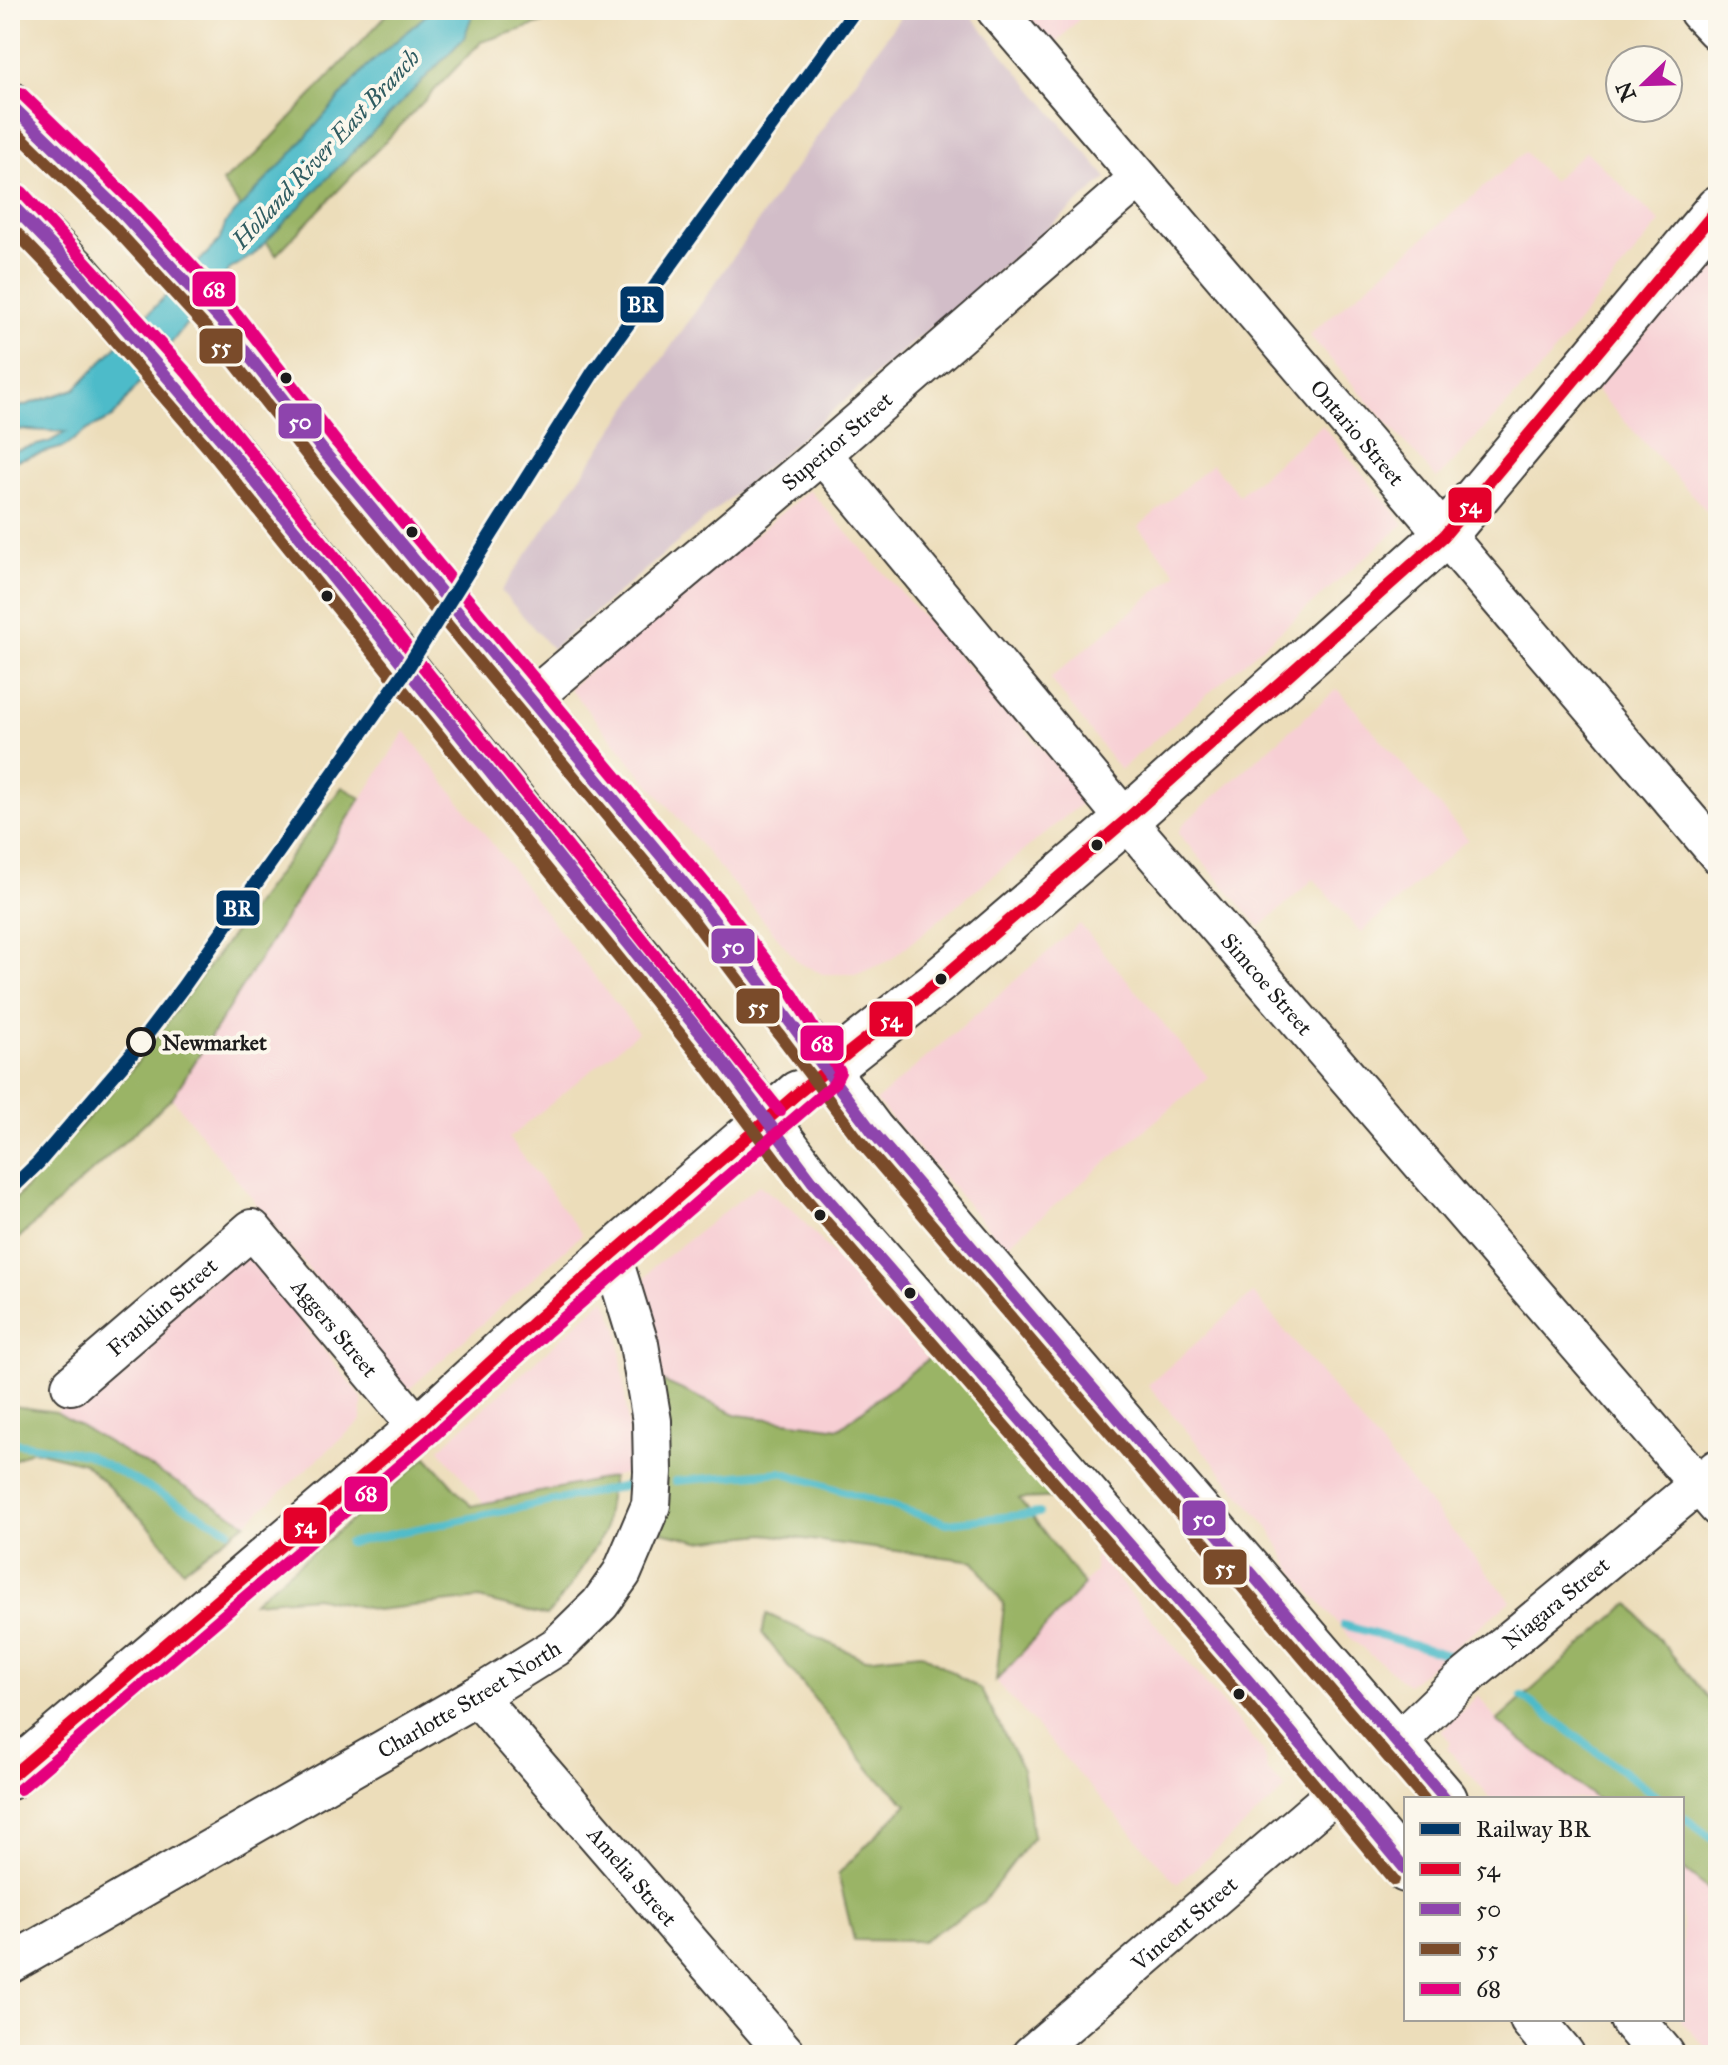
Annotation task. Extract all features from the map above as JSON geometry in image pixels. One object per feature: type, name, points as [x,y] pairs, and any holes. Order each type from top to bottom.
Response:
[{"type":"main road","points":[[1701,10],[1718,28]]},
{"type":"main road","points":[[10,104],[124,215],[223,323],[325,453],[713,918],[780,1004],[797,1095],[833,1205],[1251,1684],[1404,1868]]},
{"type":"main road","points":[[10,203],[74,269],[175,383],[797,1095],[1397,1743],[1443,1797]]},
{"type":"main road","points":[[10,1777],[419,1428],[535,1321],[797,1095],[940,980],[1126,820],[1444,536],[1718,208]]},
{"type":"main road","points":[[1534,2021],[1562,2055]]},
{"type":"main road","points":[[1634,2021],[1662,2055]]},
{"type":"street","name":"Ontario Street","points":[[996,10],[1718,854]]},
{"type":"street","name":"Superior Street","points":[[531,699],[822,454],[1139,178]]},
{"type":"street","name":"Simcoe Street","points":[[822,454],[1126,820],[1712,1486]]},
{"type":"street","name":"Franklin Street","points":[[71,1385],[225,1248],[252,1229]]},
{"type":"street","name":"Aggers Street","points":[[252,1229],[419,1428]]},
{"type":"street","name":"Charlotte Street North","points":[[10,1964],[477,1696],[556,1647],[600,1604],[622,1573],[651,1505],[653,1472],[652,1421],[639,1344],[612,1256]]},
{"type":"street","name":"Niagara Street","points":[[1397,1743],[1460,1682],[1712,1486]]},
{"type":"street","name":"Amelia Street","points":[[477,1696],[787,2055]]},
{"type":"street","name":"Vincent Street","points":[[1031,2055],[1339,1790]]},
{"type":"shaded area","points":[[905,10],[966,10],[1107,178],[552,649],[501,591]]},
{"type":"shaded area","points":[[1022,10],[1087,10],[1054,46]]},
{"type":"shaded area","points":[[1586,151],[1660,222],[1536,374],[1437,479],[1309,335],[1525,152],[1552,181]]},
{"type":"shaded area","points":[[1718,251],[1718,523],[1595,389]]},
{"type":"shaded area","points":[[1322,425],[1404,524],[1120,770],[1050,678],[1177,574],[1138,527],[1212,464],[1239,495]]},
{"type":"shaded area","points":[[809,490],[1087,799],[890,960],[858,974],[823,974],[799,963],[569,688]]},
{"type":"shaded area","points":[[1337,689],[1468,839],[1361,933],[1314,879],[1260,927],[1178,833],[1183,824]]},
{"type":"shaded area","points":[[405,731],[638,1032],[509,1138],[582,1234],[406,1392],[172,1098]]},
{"type":"shaded area","points":[[1080,924],[1208,1077],[1005,1247],[876,1101]]},
{"type":"shaded area","points":[[759,1185],[794,1211],[928,1359],[840,1428],[738,1415],[660,1380],[636,1291],[654,1266]]},
{"type":"shaded area","points":[[245,1250],[362,1398],[362,1420],[246,1523],[56,1412]]},
{"type":"shaded area","points":[[1253,1293],[1511,1601],[1408,1685],[1351,1639],[1294,1573],[1271,1531],[1148,1385]]},
{"type":"shaded area","points":[[605,1298],[618,1329],[633,1472],[484,1504],[439,1449]]},
{"type":"shaded area","points":[[1095,1552],[1263,1751],[1268,1771],[1286,1789],[1177,1884],[996,1681],[1095,1571]]},
{"type":"shaded area","points":[[1478,1695],[1497,1721],[1593,1797],[1489,1797],[1447,1748],[1451,1742],[1441,1731]]},
{"type":"shaded area","points":[[1684,1870],[1718,1897],[1718,2051],[1713,2055],[1681,2021],[1684,2021]]},
{"type":"green space","points":[[391,10],[584,10],[481,42],[276,255],[222,182],[256,155]]},
{"type":"green space","points":[[342,787],[361,798],[172,1098],[10,1246],[10,1205],[135,1065]]},
{"type":"green space","points":[[942,1348],[1067,1497],[1019,1499],[1084,1585],[996,1681],[1004,1605],[974,1561],[765,1534],[699,1541],[662,1532],[658,1460],[660,1380],[738,1415],[840,1428]]},
{"type":"green space","points":[[10,1402],[13,1406],[56,1412],[246,1523],[183,1570],[154,1531],[84,1463],[32,1450],[10,1462]]},
{"type":"green space","points":[[427,1457],[471,1506],[612,1477],[604,1532],[571,1586],[547,1616],[479,1599],[376,1610],[315,1597],[253,1602]]},
{"type":"green space","points":[[1629,1603],[1718,1710],[1718,1897],[1684,1870],[1684,1797],[1593,1797],[1497,1721]]},
{"type":"green space","points":[[767,1614],[864,1659],[921,1653],[981,1690],[1022,1768],[1033,1837],[983,1902],[922,1941],[854,1940],[838,1874],[907,1804],[874,1774],[762,1633]]},
{"type":"water","name":"Holland River East Branch","points":[[432,10],[474,10],[464,38],[253,255],[229,270],[112,418],[87,430],[64,447],[10,462],[10,452],[49,442],[66,432],[10,429],[10,410],[75,389],[219,241],[226,222],[293,152],[366,67]]},
{"type":"waterway","points":[[10,1442],[85,1454],[229,1530]]},
{"type":"waterway","points":[[675,1481],[781,1472],[947,1523],[1039,1513]]},
{"type":"waterway","points":[[349,1543],[630,1485]]},
{"type":"waterway","points":[[1344,1625],[1452,1656]]},
{"type":"waterway","points":[[1522,1696],[1657,1797]]},
{"type":"waterway","points":[[1684,1818],[1718,1843]]},
{"type":"rail line","name":"BR","points":[[10,1190],[38,1163],[135,1050],[183,987],[406,670],[594,371],[855,10]]},
{"type":"transit line","name":"68","points":[[20,1789],[429,1440],[546,1333],[834,1084],[840,1072],[793,995],[716,896],[337,443],[236,313],[135,204],[21,93]]},
{"type":"transit line","name":"50","points":[[10,104],[124,215],[223,323],[325,453],[703,906],[871,1130],[1443,1797]]},
{"type":"transit line","name":"55","points":[[10,126],[113,226],[211,333],[313,463],[690,916],[859,1140],[1422,1797]]},
{"type":"transit line","name":"68","points":[[22,192],[187,373],[780,1111]]},
{"type":"transit line","name":"50","points":[[10,203],[74,269],[220,438],[719,1056],[812,1181],[1251,1684],[1404,1868]]},
{"type":"transit line","name":"54","points":[[10,1777],[419,1428],[535,1321],[798,1093],[940,980],[1126,820],[1444,536],[1718,208]]},
{"type":"transit line","name":"55","points":[[10,226],[62,280],[208,448],[706,1066],[800,1192],[1239,1694],[1394,1880]]},
{"type":"place","name":"Newmarket","points":[[141,1042]]}]
